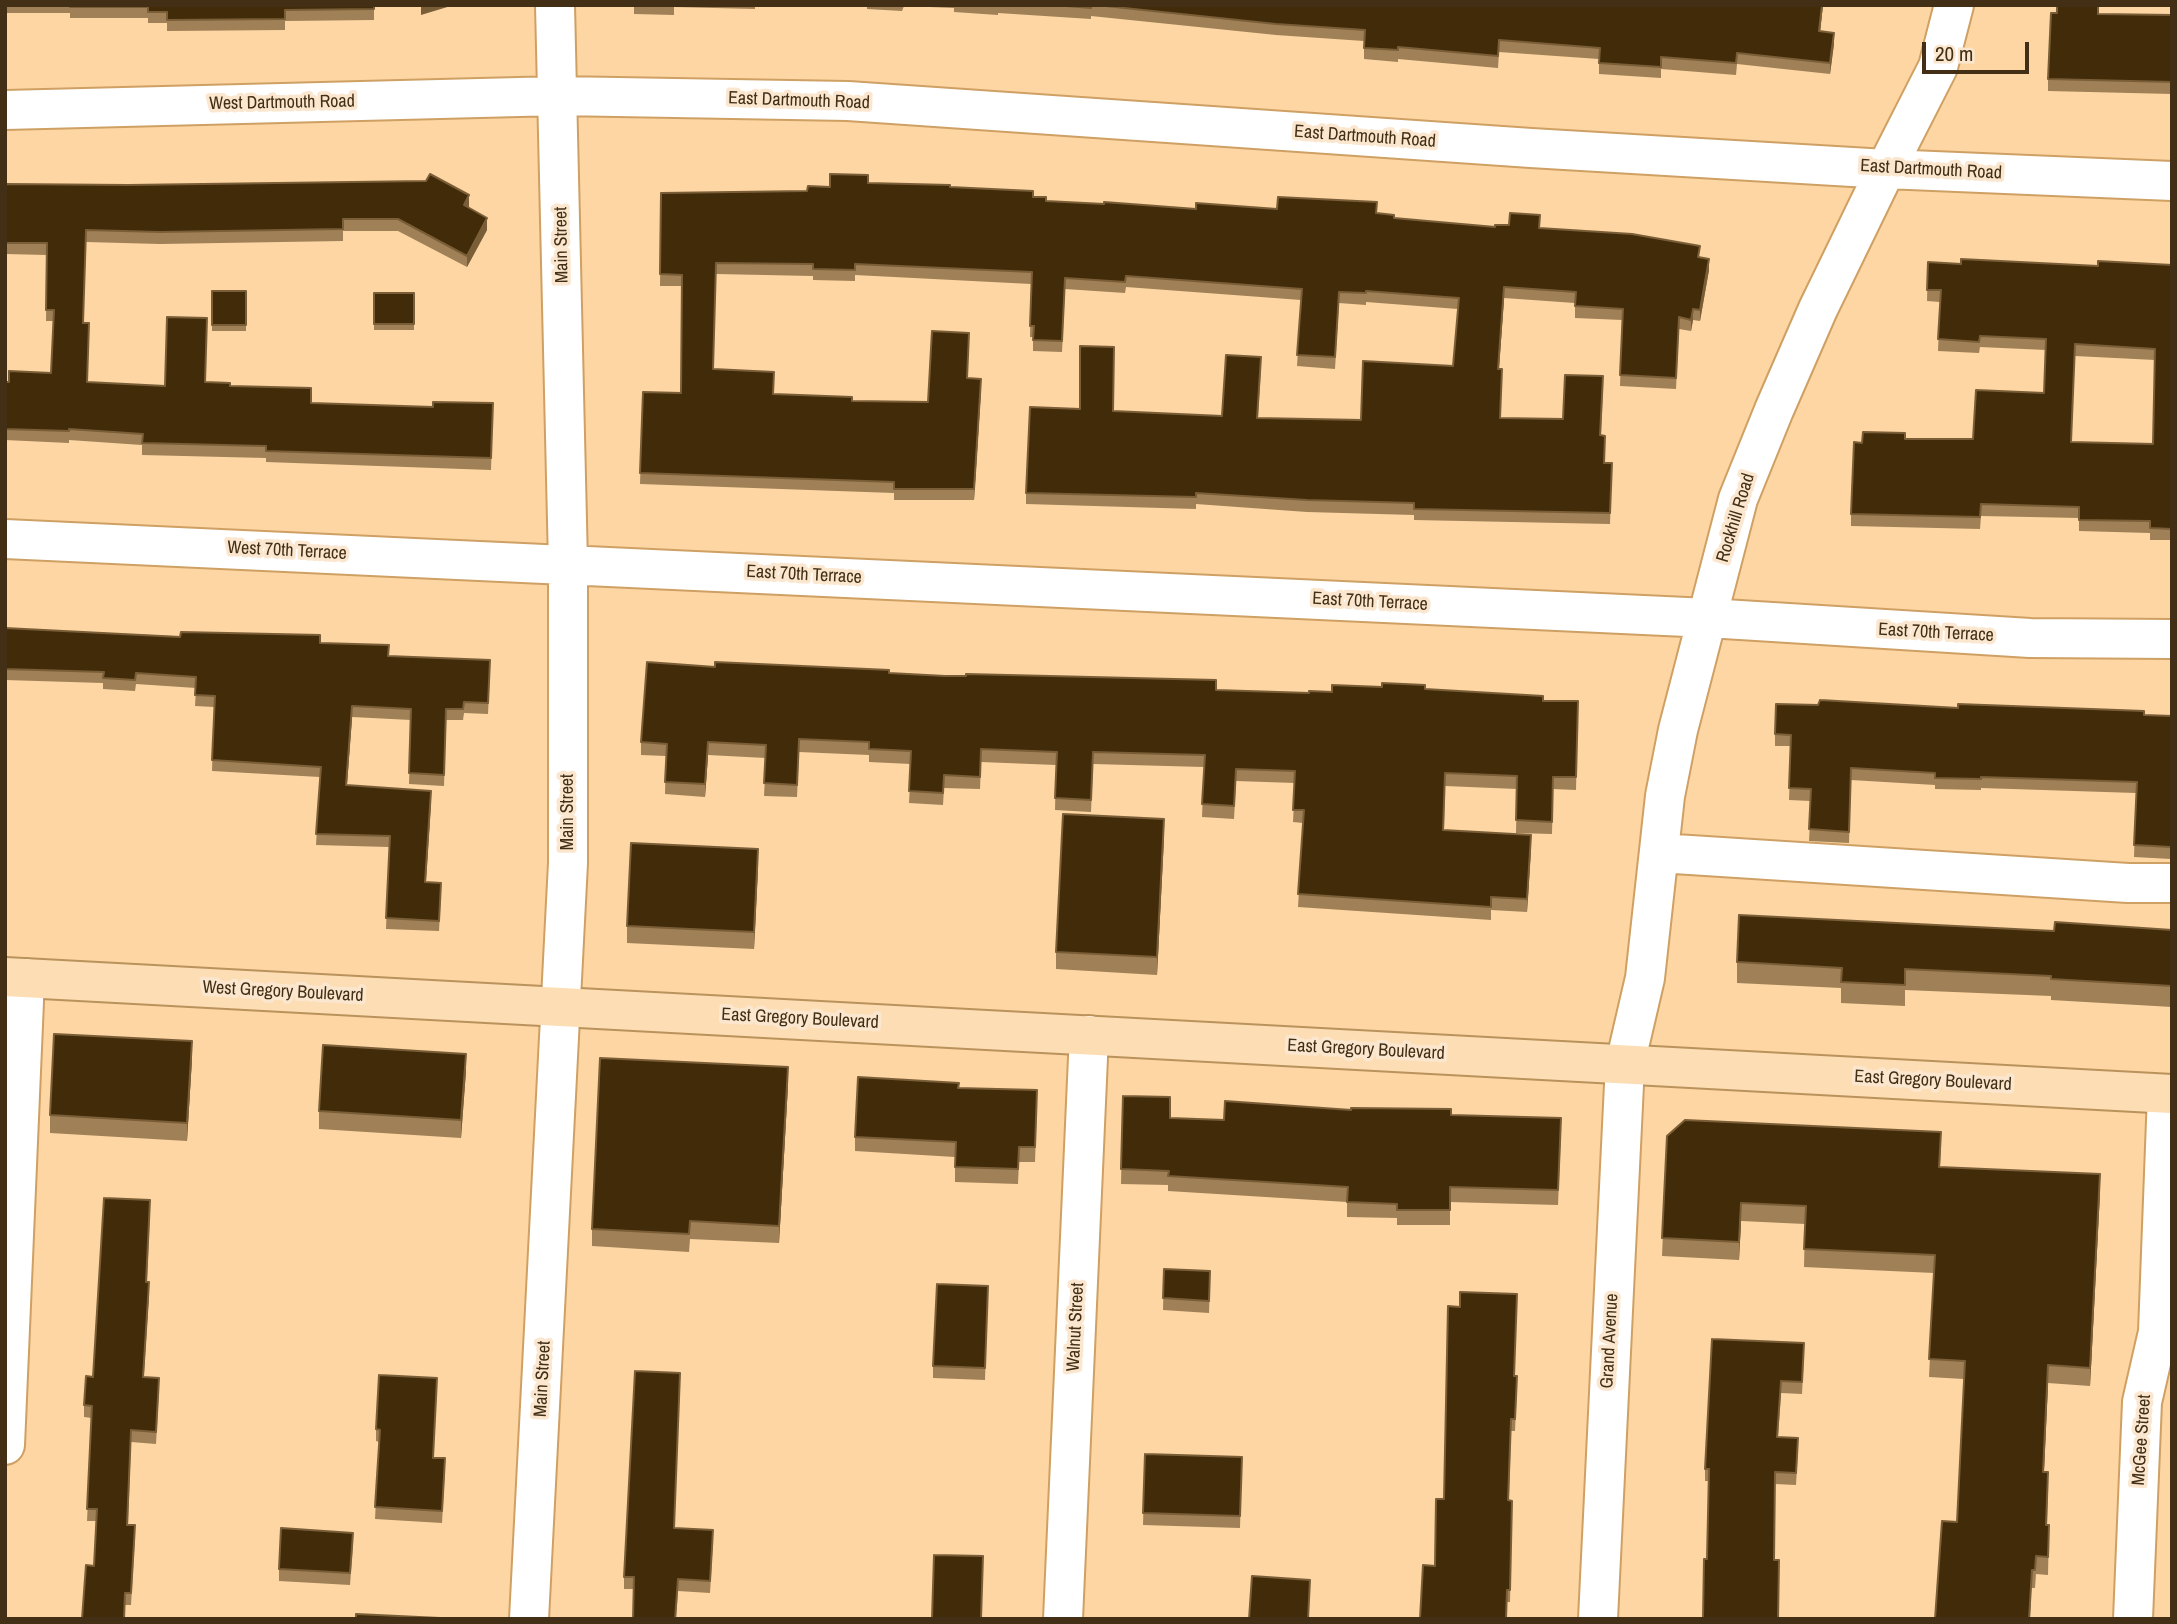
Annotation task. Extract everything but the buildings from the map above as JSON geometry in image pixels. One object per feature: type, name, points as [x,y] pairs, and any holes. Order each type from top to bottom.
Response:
[{"type":"main road","name":"West Gregory Boulevard","points":[[15,978],[561,1007]]},
{"type":"main road","name":"East Gregory Boulevard","points":[[561,1007],[2169,1094]]},
{"type":"street","name":"Main Street","points":[[530,1619],[568,863],[568,564],[555,5]]},
{"type":"street","name":"Rockhill Road","points":[[1625,1064],[1645,978],[1665,796],[1678,730],[1738,499],[1818,309],[1938,67],[1954,5]]},
{"type":"street","name":"West Dartmouth Road","points":[[5,110],[559,96]]},
{"type":"street","name":"East Dartmouth Road","points":[[559,96],[848,101],[1531,148],[1886,169],[2172,181]]},
{"type":"street","name":"West 70th Terrace","points":[[5,539],[568,564]]},
{"type":"street","name":"East 70th Terrace","points":[[568,564],[1708,618],[2030,638],[2172,639]]},
{"type":"street","points":[[1659,853],[2129,883],[2172,883]]},
{"type":"street","points":[[5,1445],[15,978]]},
{"type":"street","name":"Walnut Street","points":[[1063,1619],[1089,1035]]},
{"type":"street","name":"Grand Avenue","points":[[1598,1619],[1625,1064]]},
{"type":"street","name":"McGee Street","points":[[2133,1619],[2142,1402],[2160,1373],[2158,1332],[2169,1094]]}]
